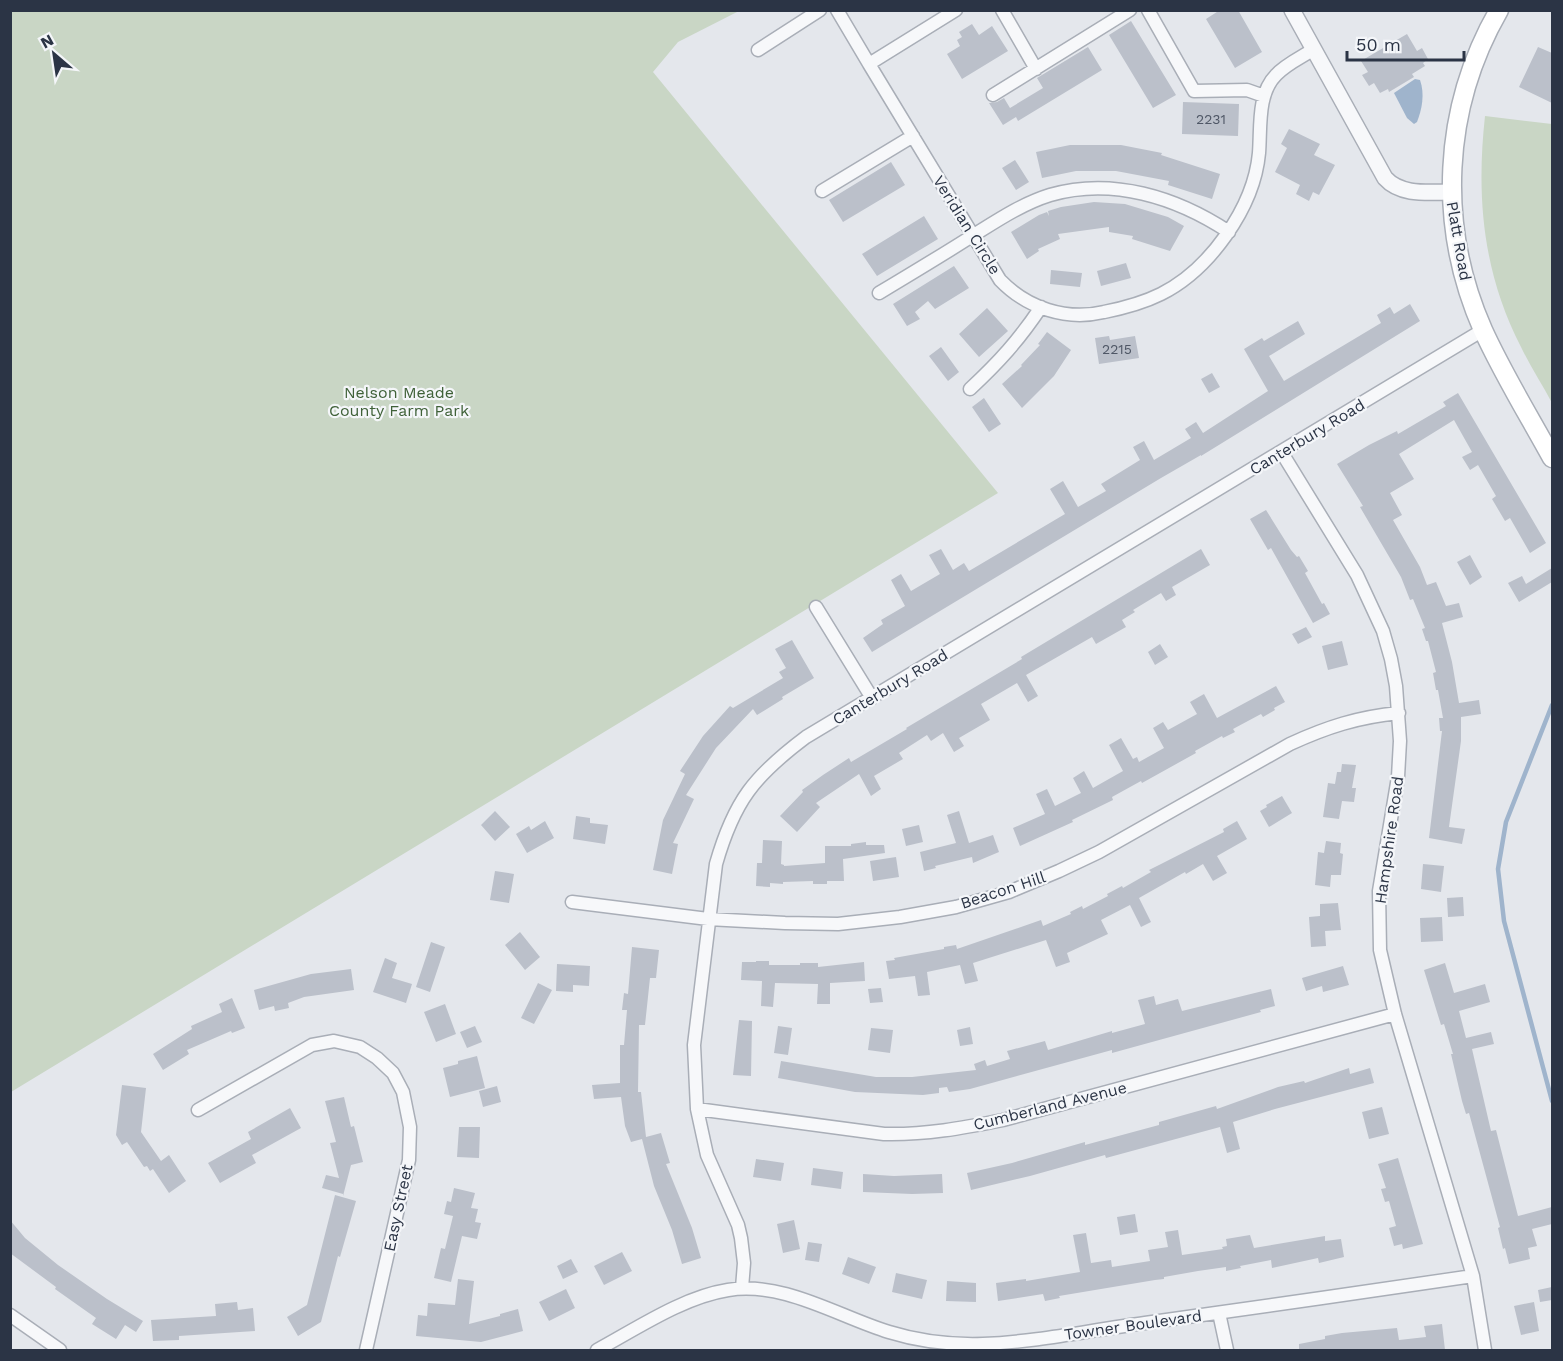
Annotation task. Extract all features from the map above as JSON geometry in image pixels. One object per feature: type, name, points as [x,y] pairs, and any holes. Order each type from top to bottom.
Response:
[{"type":"main road","points":[[1451,192],[1454,142],[1465,91],[1475,61],[1499,10]]},
{"type":"main road","name":"Platt Road","points":[[1451,192],[1454,224],[1468,290],[1483,330],[1552,458]]},
{"type":"street","points":[[758,50],[820,10]]},
{"type":"street","name":"Veridian Circle","points":[[837,10],[1000,280],[1025,300],[1064,315],[1095,314],[1126,308],[1161,294],[1197,270],[1229,232],[1245,201],[1255,175],[1264,96],[1275,75],[1314,49]]},
{"type":"street","points":[[869,64],[956,10]]},
{"type":"street","points":[[1002,10],[1036,69]]},
{"type":"street","points":[[993,95],[1130,10]]},
{"type":"street","points":[[1148,10],[1194,91],[1247,90],[1264,96]]},
{"type":"street","name":"Platt Road","points":[[1292,10],[1385,178],[1404,190],[1451,192]]},
{"type":"street","points":[[822,191],[913,136]]},
{"type":"street","points":[[879,293],[1017,209],[1050,195],[1082,189],[1104,188],[1144,193],[1211,220],[1229,232]]},
{"type":"street","points":[[970,389],[999,363],[1022,336],[1041,307]]},
{"type":"street","name":"Canterbury Road","points":[[742,1288],[744,1263],[741,1238],[738,1225],[707,1155],[698,1109],[694,1045],[716,864],[723,837],[752,784],[775,760],[806,737],[1282,453],[1483,330]]},
{"type":"street","name":"Hampshire Road","points":[[1282,453],[1358,575],[1383,631],[1391,659],[1399,713],[1398,777],[1382,865],[1380,950],[1395,1014],[1473,1276],[1485,1350]]},
{"type":"street","points":[[816,607],[872,698]]},
{"type":"street","name":"Beacon Hill","points":[[572,902],[708,919],[838,924],[900,917],[956,907],[1009,892],[1099,852],[1290,744],[1321,730],[1353,720],[1399,713]]},
{"type":"street","name":"Cumberland Avenue","points":[[698,1109],[884,1134],[953,1130],[1002,1120],[1395,1014]]},
{"type":"street","name":"Easy Street","points":[[198,1110],[312,1045],[334,1041],[360,1047],[377,1058],[393,1073],[403,1092],[410,1127],[409,1160],[366,1350]]},
{"type":"street","name":"Towner Boulevard","points":[[597,1350],[701,1297],[742,1288],[767,1290],[794,1297],[887,1332],[912,1345],[982,1344],[1219,1313],[1473,1276]]},
{"type":"street","points":[[1219,1313],[1227,1350]]},
{"type":"street","points":[[10,1315],[60,1350]]},
{"type":"green space","name":"Nelson Meade County Farm Park","points":[[11,11],[739,11],[678,42],[653,72],[998,493],[11,1092]]},
{"type":"green space","points":[[1485,116],[1552,124],[1552,403],[1508,319],[1491,263],[1482,206],[1482,146]]},
{"type":"water","points":[[1415,79],[1420,80],[1423,96],[1419,117],[1414,124],[1407,118],[1394,93]]},
{"type":"building","points":[[1220,10],[1238,10],[1262,52],[1235,68],[1206,19]]},
{"type":"building","points":[[1131,21],[1176,95],[1153,108],[1109,35]]},
{"type":"building","points":[[972,24],[979,35],[992,26],[1008,51],[962,79],[947,54],[960,46],[957,40],[962,37],[959,32]]},
{"type":"building","points":[[1407,34],[1417,51],[1422,48],[1428,59],[1423,63],[1425,66],[1412,74],[1414,77],[1389,92],[1388,89],[1380,93],[1374,83],[1369,86],[1362,75],[1368,72],[1361,61]]},
{"type":"building","points":[[1088,47],[1102,70],[1018,121],[1016,117],[1003,125],[989,103],[1004,98],[1010,108],[1043,88],[1037,78]]},
{"type":"building","points":[[1538,47],[1552,53],[1552,103],[1519,87]]},
{"type":"building","points":[[1183,102],[1239,104],[1238,136],[1182,134]]},
{"type":"building","points":[[1289,129],[1320,144],[1314,155],[1335,165],[1319,195],[1313,192],[1309,201],[1296,194],[1300,185],[1275,172],[1287,148],[1281,144]]},
{"type":"building","points":[[1070,145],[1121,145],[1162,153],[1161,155],[1220,174],[1212,199],[1168,185],[1169,181],[1116,171],[1076,171],[1042,178],[1036,152]]},
{"type":"building","points":[[1015,160],[1029,182],[1016,190],[1002,168]]},
{"type":"building","points":[[891,162],[905,185],[843,222],[829,200]]},
{"type":"building","points":[[1094,202],[1125,204],[1168,217],[1184,226],[1170,251],[1132,239],[1133,236],[1109,232],[1109,227],[1058,234],[1060,239],[1038,249],[1039,251],[1027,259],[1011,232],[1039,215],[1047,212],[1049,216],[1048,211]]},
{"type":"building","points":[[924,216],[938,239],[877,276],[862,254]]},
{"type":"building","points":[[1126,263],[1131,278],[1101,286],[1097,271]]},
{"type":"building","points":[[954,266],[969,288],[935,309],[928,301],[915,312],[920,319],[907,326],[893,304]]},
{"type":"building","points":[[1051,270],[1082,273],[1080,287],[1050,284]]},
{"type":"building","points":[[1410,304],[1420,321],[1201,456],[872,652],[863,638],[883,624],[881,620],[905,606],[891,580],[901,574],[911,591],[940,574],[929,555],[941,549],[953,570],[964,563],[969,571],[1065,514],[1050,489],[1063,481],[1078,507],[1106,491],[1101,484],[1140,460],[1133,447],[1144,441],[1154,460],[1191,438],[1185,429],[1196,422],[1203,433],[1268,391],[1244,349],[1262,338],[1264,341],[1298,321],[1305,334],[1269,356],[1284,381],[1381,323],[1377,315],[1390,307],[1394,314]]},
{"type":"building","points":[[987,308],[1008,331],[979,357],[959,334]]},
{"type":"building","points":[[1047,332],[1071,350],[1054,376],[1022,408],[1002,384],[1022,366],[1040,345],[1038,344]]},
{"type":"building","points":[[1109,336],[1110,340],[1135,336],[1139,358],[1099,364],[1095,338]]},
{"type":"building","points":[[941,347],[959,372],[948,381],[929,356]]},
{"type":"building","points":[[1212,373],[1220,387],[1209,393],[1201,379]]},
{"type":"building","points":[[1458,393],[1546,543],[1530,553],[1510,518],[1505,521],[1492,499],[1496,496],[1478,465],[1470,470],[1462,457],[1472,452],[1454,420],[1399,454],[1414,479],[1390,493],[1402,515],[1393,520],[1420,567],[1427,585],[1436,582],[1446,606],[1459,603],[1463,617],[1442,623],[1459,703],[1479,700],[1481,714],[1461,717],[1461,741],[1449,827],[1465,829],[1462,844],[1429,838],[1442,731],[1440,731],[1439,718],[1443,718],[1433,673],[1436,672],[1428,641],[1422,629],[1425,628],[1413,599],[1410,600],[1401,577],[1360,507],[1363,506],[1337,464],[1397,431],[1398,434],[1446,406],[1443,402]]},
{"type":"building","points":[[984,398],[1001,424],[989,432],[972,407]]},
{"type":"building","points":[[1266,510],[1291,550],[1297,557],[1299,556],[1308,571],[1305,573],[1330,614],[1313,623],[1271,548],[1268,550],[1250,519]]},
{"type":"building","points":[[1201,549],[1210,565],[1172,587],[1176,595],[1166,601],[1161,593],[1133,610],[1135,612],[1122,620],[1126,627],[1096,644],[1092,637],[1026,675],[1038,696],[1028,702],[1017,683],[981,704],[990,720],[959,738],[964,746],[954,752],[943,733],[931,741],[927,735],[899,753],[903,759],[874,776],[881,789],[871,796],[859,774],[816,803],[820,807],[797,832],[780,816],[803,792],[802,790],[849,758],[851,762],[907,729],[1022,659],[1021,657]]},
{"type":"building","points":[[1470,555],[1482,577],[1470,585],[1457,562]]},
{"type":"building","points":[[1552,568],[1552,582],[1519,602],[1508,583],[1522,576],[1526,584]]},
{"type":"building","points":[[1306,627],[1312,637],[1298,644],[1292,634]]},
{"type":"building","points":[[792,640],[814,678],[757,715],[753,709],[716,748],[686,795],[694,799],[673,843],[678,844],[672,874],[653,870],[663,820],[685,774],[680,771],[703,736],[730,706],[733,708],[783,678],[779,672],[786,668],[775,649]]},
{"type":"building","points":[[1342,641],[1348,665],[1328,670],[1322,646]]},
{"type":"building","points":[[1160,644],[1168,657],[1155,665],[1148,652]]},
{"type":"building","points":[[1276,686],[1285,702],[1274,708],[1275,710],[1263,717],[1261,714],[1233,729],[1235,732],[1223,738],[1222,736],[1142,783],[1141,781],[1112,797],[1113,800],[1072,820],[1073,822],[1020,846],[1013,828],[1045,814],[1036,794],[1047,789],[1055,806],[1081,793],[1073,778],[1084,771],[1093,788],[1123,771],[1109,745],[1121,738],[1133,759],[1137,757],[1139,762],[1164,748],[1153,728],[1163,722],[1168,730],[1197,714],[1190,702],[1204,694],[1217,718]]},
{"type":"building","points":[[1342,764],[1356,765],[1352,788],[1356,788],[1354,802],[1342,801],[1339,819],[1323,817],[1328,783],[1335,784],[1337,772],[1341,772]]},
{"type":"building","points":[[1282,796],[1292,813],[1269,827],[1260,811]]},
{"type":"building","points":[[495,811],[510,827],[495,841],[481,825]]},
{"type":"building","points":[[959,811],[969,843],[993,835],[999,852],[973,863],[972,857],[924,871],[920,852],[956,843],[947,815]]},
{"type":"building","points":[[576,816],[590,818],[590,823],[608,825],[605,844],[573,839]]},
{"type":"building","points":[[545,821],[554,838],[527,853],[516,834],[529,826],[531,830]]},
{"type":"building","points":[[1237,821],[1247,839],[1217,856],[1227,873],[1213,881],[1203,864],[1139,898],[1151,922],[1141,927],[1130,905],[1101,920],[1108,934],[1067,953],[1070,962],[1056,967],[1046,940],[973,963],[978,981],[965,984],[960,965],[927,972],[930,995],[918,996],[915,976],[889,979],[886,961],[944,949],[944,947],[956,945],[957,949],[1041,920],[1043,926],[1071,914],[1070,912],[1082,906],[1083,909],[1122,886],[1123,888],[1151,872],[1149,870],[1224,832],[1223,829]]},
{"type":"building","points":[[919,825],[923,842],[906,846],[902,829]]},
{"type":"building","points":[[763,840],[782,841],[781,864],[784,866],[825,863],[825,846],[851,846],[851,844],[866,842],[866,845],[884,845],[885,853],[843,859],[844,881],[827,881],[827,884],[813,884],[813,881],[783,882],[783,884],[770,883],[770,887],[756,886],[757,863],[762,863]]},
{"type":"building","points":[[1326,841],[1341,843],[1340,853],[1343,854],[1341,875],[1331,875],[1330,887],[1315,885],[1318,852],[1324,853]]},
{"type":"building","points":[[896,857],[899,877],[873,881],[870,861]]},
{"type":"building","points":[[1423,864],[1444,866],[1441,892],[1421,889]]},
{"type":"building","points":[[495,871],[514,874],[509,903],[490,900]]},
{"type":"building","points":[[1463,897],[1464,916],[1448,917],[1447,898]]},
{"type":"building","points":[[1338,903],[1341,930],[1325,931],[1326,946],[1311,947],[1309,917],[1320,916],[1320,904]]},
{"type":"building","points":[[1442,917],[1443,941],[1421,942],[1420,918]]},
{"type":"building","points":[[520,932],[540,957],[525,970],[505,945]]},
{"type":"building","points":[[431,942],[445,947],[430,992],[416,987]]},
{"type":"building","points":[[632,947],[659,950],[656,978],[650,978],[645,1025],[639,1025],[638,1092],[641,1092],[646,1137],[661,1133],[670,1163],[666,1164],[692,1228],[701,1258],[682,1264],[672,1230],[654,1186],[642,1139],[631,1142],[625,1126],[621,1097],[594,1099],[592,1085],[620,1083],[620,1045],[624,1045],[627,1010],[622,1010],[624,993],[628,994]]},
{"type":"building","points":[[385,958],[397,963],[392,978],[412,984],[406,1003],[373,992]]},
{"type":"building","points":[[769,961],[769,965],[818,963],[818,967],[864,962],[865,981],[830,983],[830,1004],[817,1004],[818,984],[775,983],[773,1007],[761,1006],[762,981],[741,980],[742,962]]},
{"type":"building","points":[[1445,963],[1454,993],[1485,984],[1490,1002],[1459,1011],[1466,1038],[1491,1032],[1494,1044],[1472,1049],[1491,1131],[1496,1130],[1518,1216],[1552,1207],[1552,1224],[1532,1229],[1537,1246],[1528,1248],[1530,1259],[1509,1264],[1505,1248],[1503,1249],[1498,1228],[1500,1227],[1469,1113],[1466,1114],[1462,1101],[1451,1054],[1453,1054],[1444,1024],[1441,1025],[1424,970]]},
{"type":"building","points":[[557,964],[590,966],[589,986],[573,985],[573,992],[556,991]]},
{"type":"building","points":[[1343,966],[1349,985],[1323,992],[1322,986],[1306,991],[1302,978]]},
{"type":"building","points":[[351,969],[354,990],[304,997],[288,1003],[289,1008],[275,1011],[274,1006],[259,1010],[254,990],[311,974]]},
{"type":"building","points":[[538,983],[552,990],[534,1024],[521,1018]]},
{"type":"building","points":[[881,988],[883,1002],[870,1003],[868,989]]},
{"type":"building","points":[[1271,989],[1275,1006],[1260,1010],[1261,1012],[970,1089],[949,1092],[947,1087],[939,1088],[939,1093],[923,1095],[855,1092],[778,1078],[781,1061],[876,1077],[912,1077],[976,1070],[974,1064],[985,1060],[987,1066],[1010,1059],[1007,1051],[1045,1041],[1048,1050],[1145,1024],[1138,1000],[1154,996],[1156,1005],[1178,999],[1182,1011]]},
{"type":"building","points":[[232,998],[245,1028],[232,1033],[231,1031],[187,1050],[189,1054],[163,1070],[153,1054],[192,1029],[191,1026],[222,1012],[219,1004]]},
{"type":"building","points":[[445,1004],[456,1034],[436,1042],[424,1012]]},
{"type":"building","points":[[739,1020],[752,1021],[751,1076],[733,1075]]},
{"type":"building","points":[[475,1026],[482,1042],[467,1048],[460,1032]]},
{"type":"building","points":[[778,1026],[792,1028],[788,1055],[774,1053]]},
{"type":"building","points":[[970,1027],[973,1044],[960,1046],[957,1030]]},
{"type":"building","points":[[871,1028],[893,1030],[890,1053],[868,1050]]},
{"type":"building","points":[[477,1056],[485,1088],[450,1097],[443,1068]]},
{"type":"building","points":[[1349,1068],[1350,1074],[1370,1068],[1374,1083],[1233,1122],[1240,1149],[1227,1153],[1220,1127],[1106,1158],[1105,1155],[971,1190],[967,1173],[1159,1125],[1159,1122],[1216,1106],[1217,1109],[1278,1087],[1304,1081],[1305,1083]]},
{"type":"building","points":[[122,1085],[146,1088],[141,1132],[161,1161],[169,1155],[186,1181],[169,1193],[153,1169],[150,1171],[147,1166],[144,1167],[127,1142],[122,1145],[116,1135]]},
{"type":"building","points":[[497,1086],[501,1102],[483,1107],[479,1091]]},
{"type":"building","points":[[344,1097],[363,1162],[351,1165],[343,1196],[343,1194],[322,1188],[326,1175],[339,1178],[330,1143],[336,1142],[325,1101]]},
{"type":"building","points":[[1382,1107],[1389,1134],[1369,1139],[1362,1112]]},
{"type":"building","points":[[290,1108],[301,1128],[252,1155],[256,1163],[220,1183],[208,1163],[251,1139],[248,1132]]},
{"type":"building","points":[[459,1127],[480,1127],[479,1158],[457,1157]]},
{"type":"building","points":[[1398,1158],[1423,1244],[1403,1249],[1402,1244],[1394,1246],[1389,1228],[1396,1226],[1389,1201],[1385,1202],[1381,1189],[1386,1188],[1378,1164]]},
{"type":"building","points":[[756,1159],[784,1163],[781,1181],[753,1177]]},
{"type":"building","points":[[813,1168],[843,1172],[841,1189],[811,1185]]},
{"type":"building","points":[[863,1174],[894,1176],[942,1174],[943,1193],[863,1192]]},
{"type":"building","points":[[454,1188],[475,1193],[471,1208],[478,1209],[475,1222],[481,1223],[477,1239],[462,1236],[451,1282],[434,1278],[441,1248],[445,1249],[453,1216],[444,1214],[447,1201],[451,1202]]},
{"type":"building","points":[[335,1195],[356,1201],[340,1257],[338,1256],[321,1322],[298,1336],[287,1317],[307,1305]]},
{"type":"building","points":[[1135,1214],[1138,1232],[1120,1235],[1117,1217]]},
{"type":"building","points":[[10,1220],[25,1238],[58,1265],[143,1321],[136,1332],[125,1325],[116,1339],[92,1324],[96,1318],[10,1253]]},
{"type":"building","points":[[794,1220],[800,1249],[783,1253],[777,1224]]},
{"type":"building","points":[[1178,1230],[1182,1255],[1223,1249],[1222,1247],[1227,1246],[1226,1239],[1250,1235],[1254,1248],[1325,1236],[1325,1241],[1341,1239],[1344,1257],[1319,1263],[1318,1258],[1272,1268],[1271,1260],[1226,1271],[1226,1267],[1198,1271],[1164,1277],[1164,1279],[1059,1296],[1060,1298],[1045,1301],[1043,1294],[998,1301],[996,1283],[1026,1279],[1026,1281],[1080,1272],[1073,1235],[1086,1233],[1091,1263],[1111,1260],[1112,1267],[1150,1261],[1148,1250],[1168,1247],[1165,1232]]},
{"type":"building","points":[[808,1242],[822,1244],[819,1262],[805,1260]]},
{"type":"building","points":[[622,1252],[632,1271],[604,1285],[594,1266]]},
{"type":"building","points":[[848,1257],[876,1267],[869,1284],[842,1274]]},
{"type":"building","points":[[571,1259],[578,1272],[563,1279],[557,1266]]},
{"type":"building","points":[[896,1273],[927,1280],[922,1299],[892,1292]]},
{"type":"building","points":[[458,1279],[474,1281],[469,1324],[518,1309],[523,1331],[481,1342],[416,1336],[418,1315],[427,1316],[428,1303],[455,1305]]},
{"type":"building","points":[[947,1281],[976,1283],[976,1302],[946,1301]]},
{"type":"building","points":[[1552,1287],[1552,1300],[1540,1302],[1538,1290]]},
{"type":"building","points":[[566,1289],[575,1308],[549,1321],[539,1302]]},
{"type":"building","points":[[237,1302],[238,1310],[253,1308],[255,1331],[179,1336],[179,1340],[153,1341],[151,1320],[216,1316],[215,1304]]},
{"type":"building","points":[[1534,1302],[1539,1331],[1521,1335],[1514,1306]]},
{"type":"building","points":[[1442,1324],[1445,1350],[1299,1350],[1299,1344],[1342,1333],[1397,1328],[1399,1340],[1426,1337],[1424,1326]]},
{"type":"waterway","points":[[1552,705],[1506,822],[1498,869],[1504,921],[1552,1101]]}]
